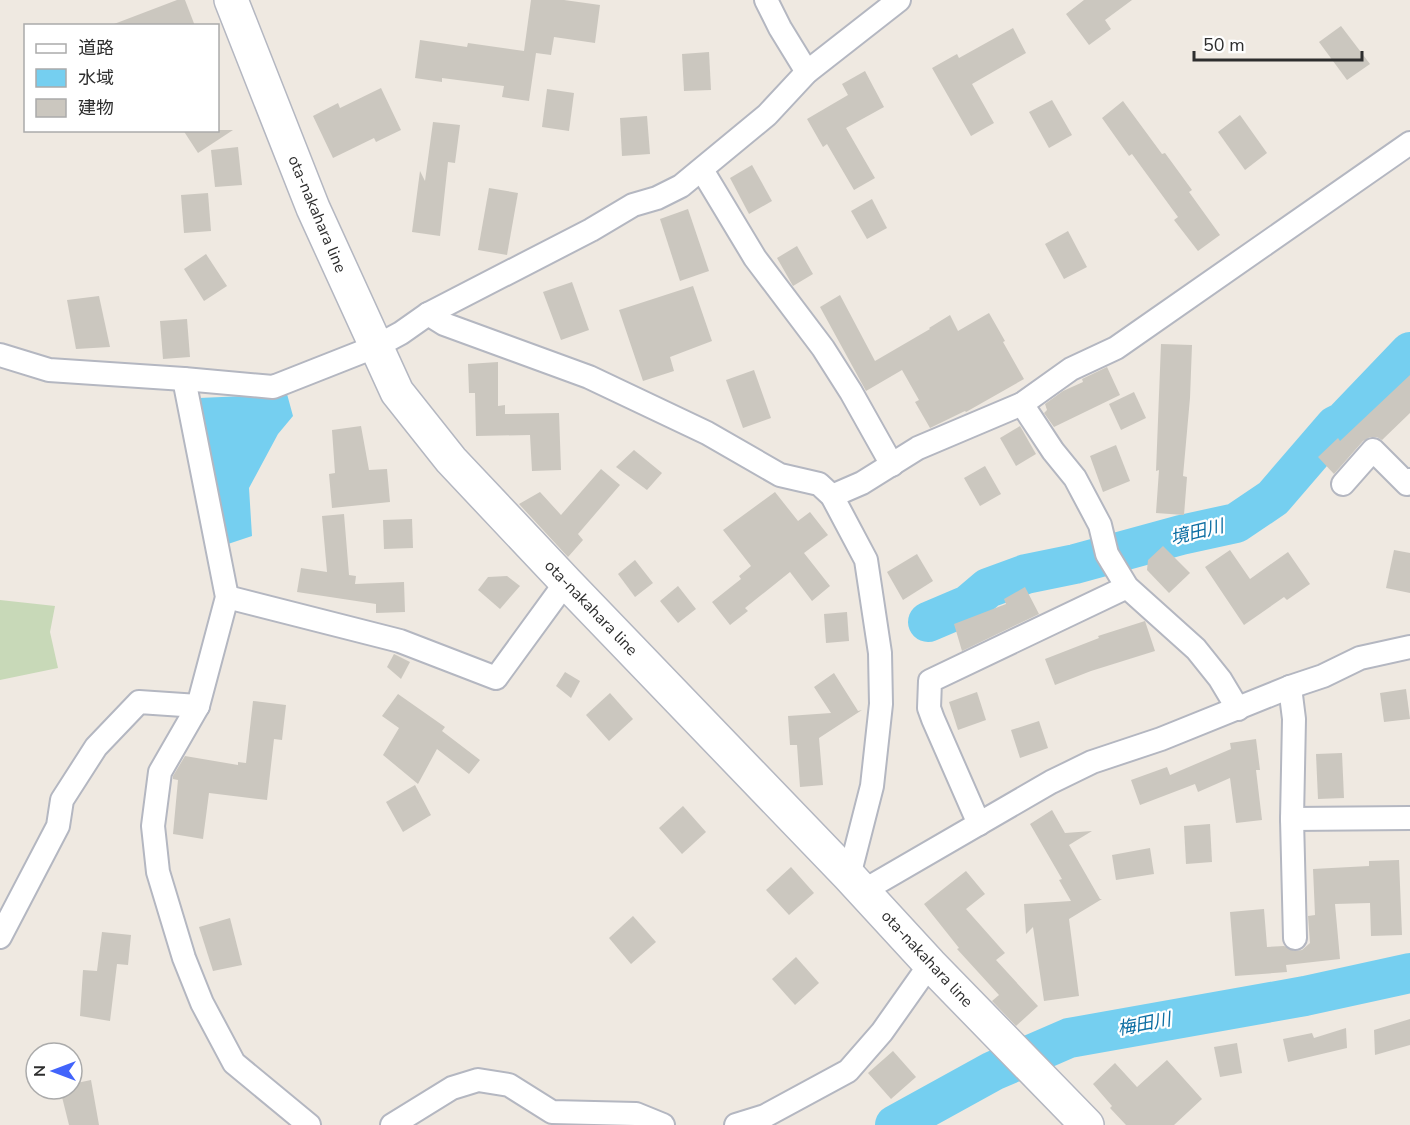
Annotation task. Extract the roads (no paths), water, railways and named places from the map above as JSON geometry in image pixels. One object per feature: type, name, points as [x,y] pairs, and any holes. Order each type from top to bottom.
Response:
[{"type":"main road","name":"ota-nakahara line","points":[[231,0],[313,208],[397,392],[451,460],[856,883],[930,964],[1087,1125]]},
{"type":"street","points":[[766,0],[807,72]]},
{"type":"street","points":[[0,355],[49,370],[273,387],[377,346],[428,314],[591,230],[633,205],[657,198],[681,186],[767,115],[807,72],[898,0]]},
{"type":"street","points":[[832,496],[862,483],[918,448],[1022,404],[1071,369],[1116,348],[1410,143]]},
{"type":"street","points":[[702,170],[760,266],[823,348],[892,465]]},
{"type":"street","points":[[428,314],[444,324],[589,377],[707,433],[780,475],[819,484],[832,496],[866,560],[880,653],[881,704],[872,786],[856,883]]},
{"type":"street","points":[[184,379],[227,597],[198,706],[160,772],[153,826],[158,872],[184,958],[202,1003],[234,1064],[295,1121]]},
{"type":"street","points":[[1022,404],[1053,451],[1075,478],[1100,525],[1107,554],[1127,587],[1196,649],[1220,679],[1238,709]]},
{"type":"street","points":[[1343,484],[1373,450],[1407,484],[1410,480]]},
{"type":"street","points":[[227,597],[400,641],[496,678],[566,582]]},
{"type":"street","points":[[979,824],[929,708],[930,681],[1127,587]]},
{"type":"street","points":[[856,883],[979,824],[1051,782],[1092,762],[1238,709],[1323,676],[1360,658],[1410,647]]},
{"type":"street","points":[[1290,687],[1294,719],[1292,819],[1295,938]]},
{"type":"street","points":[[2,927],[58,826],[62,800],[96,747],[139,702],[198,706]]},
{"type":"street","points":[[1292,819],[1410,818]]},
{"type":"street","points":[[736,1125],[765,1116],[848,1071],[882,1032],[930,964]]},
{"type":"street","points":[[392,1125],[452,1088],[478,1080],[510,1085],[549,1119],[636,1114],[663,1125]]},
{"type":"water","points":[[287,394],[293,416],[278,434],[249,488],[252,536],[228,544],[199,398]]},
{"type":"waterway","name":"境田川","points":[[928,622],[968,605],[988,588],[1026,574],[1075,564],[1181,535],[1236,523],[1273,498],[1335,426],[1343,422],[1410,352]]},
{"type":"waterway","name":"梅田川","points":[[895,1125],[993,1071],[1069,1038],[1305,996],[1410,973]]}]
